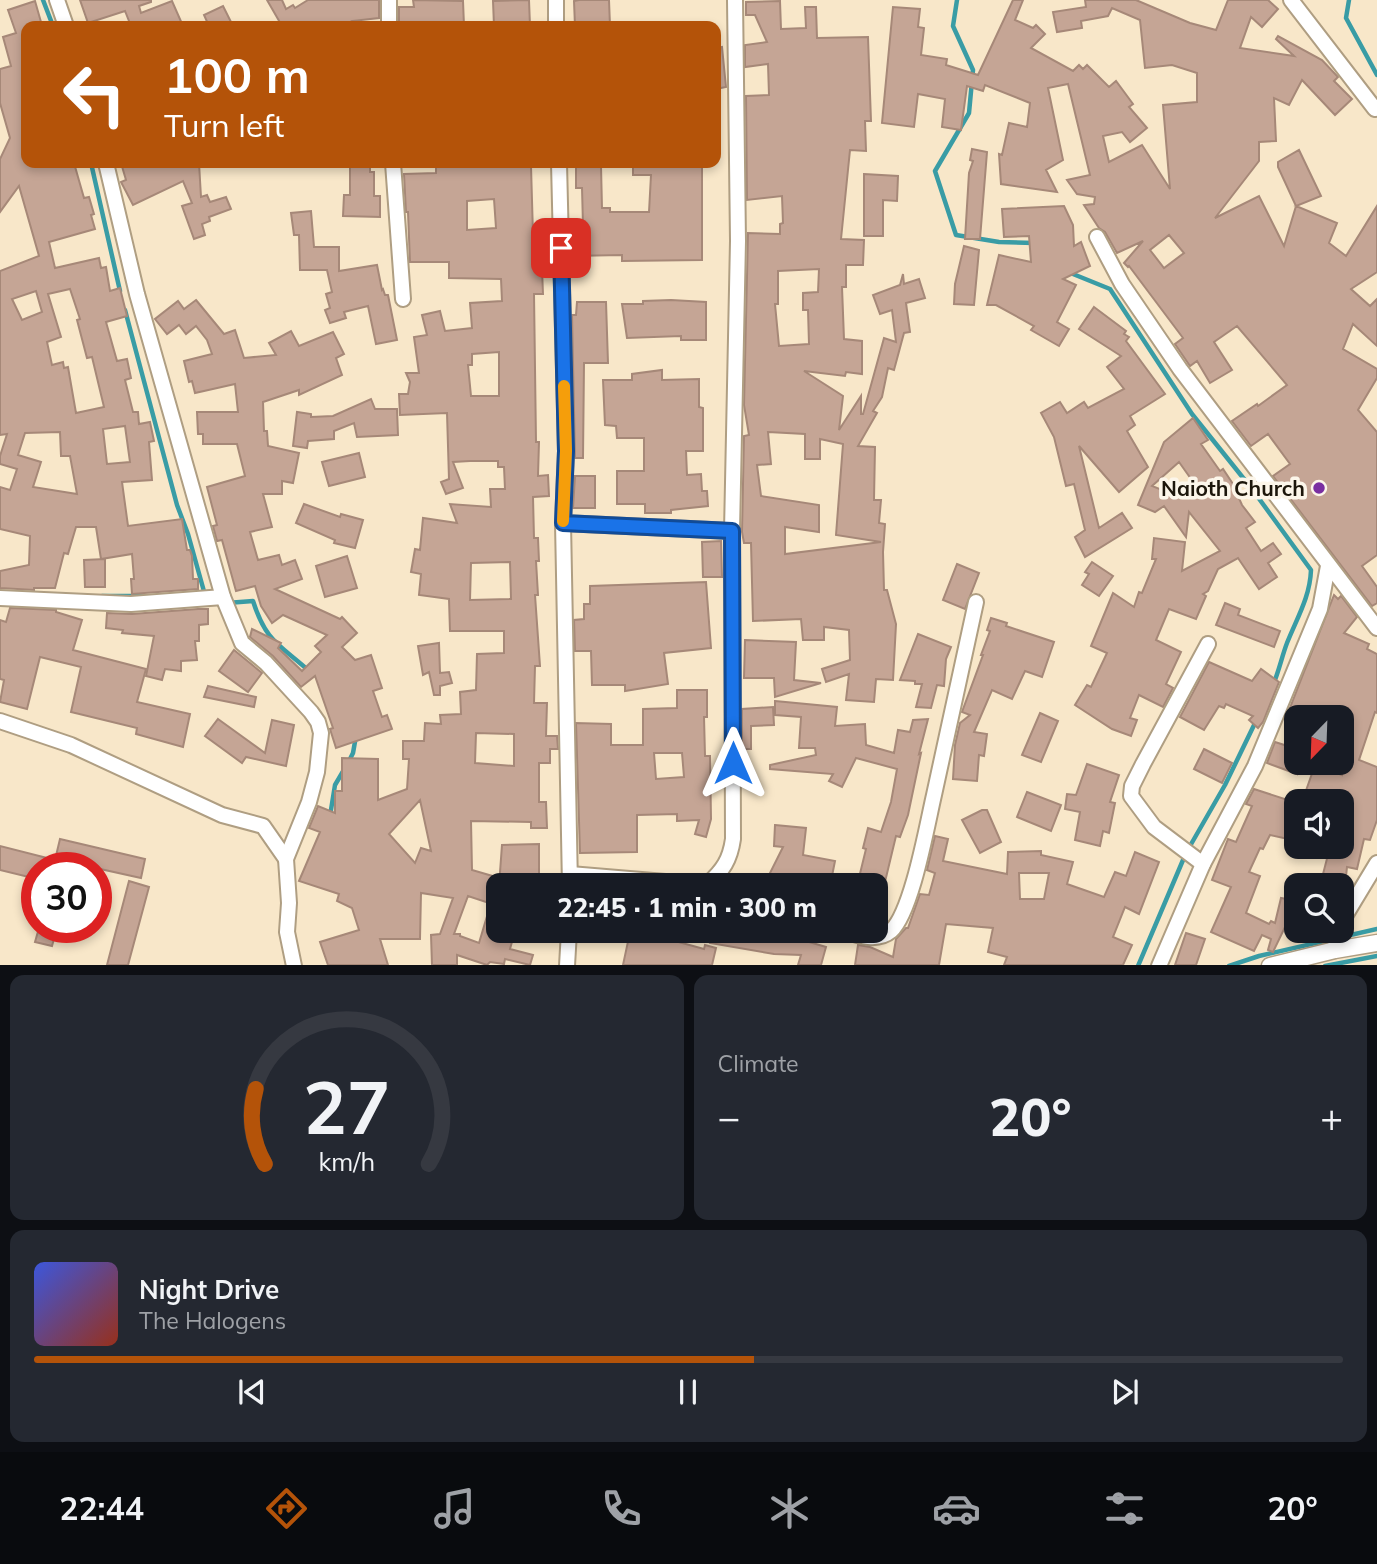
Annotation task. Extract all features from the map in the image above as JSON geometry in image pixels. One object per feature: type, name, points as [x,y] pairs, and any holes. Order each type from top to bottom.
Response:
[{"type":"street","points":[[57,0],[64,21]]},
{"type":"street","points":[[389,0],[389,21]]},
{"type":"street","points":[[556,0],[556,21]]},
{"type":"street","points":[[720,873],[730,859],[733,839],[732,531],[738,241],[734,0]]},
{"type":"street","points":[[1291,0],[1374,109]]},
{"type":"street","points":[[107,168],[137,294],[223,597],[242,643],[266,663],[311,712],[321,733],[317,772],[309,802],[286,859],[289,903],[286,932],[294,965]]},
{"type":"street","points":[[393,168],[402,299]]},
{"type":"street","points":[[559,168],[566,451],[563,523],[570,873]]},
{"type":"street","points":[[1097,237],[1122,284],[1180,369],[1377,628]]},
{"type":"street","points":[[563,523],[732,531]]},
{"type":"street","points":[[1159,965],[1203,864],[1255,766],[1320,609],[1328,566]]},
{"type":"street","points":[[0,598],[131,604],[223,597]]},
{"type":"street","points":[[888,933],[904,906],[925,831],[976,602]]},
{"type":"street","points":[[1203,864],[1154,827],[1131,796],[1132,786],[1143,764],[1208,644]]},
{"type":"street","points":[[0,721],[71,745],[222,814],[263,826],[286,859]]},
{"type":"street","points":[[1354,901],[1377,863]]},
{"type":"street","points":[[567,965],[568,943]]},
{"type":"street","points":[[1335,950],[1336,943]]},
{"type":"street","points":[[1270,965],[1377,943]]},
{"type":"building","points":[[80,0],[151,0],[139,6],[141,13],[172,1],[181,21],[129,21],[125,11],[87,21]]},
{"type":"building","points":[[267,0],[282,0],[286,9],[293,5],[295,8],[308,0],[379,0],[379,18],[352,21],[279,21]]},
{"type":"building","points":[[413,0],[463,1],[464,21],[399,21],[399,7],[414,7]]},
{"type":"building","points":[[529,0],[530,21],[494,21],[493,1]]},
{"type":"building","points":[[609,0],[610,21],[575,21],[574,1]]},
{"type":"building","points":[[1013,0],[1023,0],[1015,20],[1033,28],[1036,25],[1045,34],[1031,48],[1073,71],[1079,65],[1083,69],[1087,65],[1109,87],[1116,81],[1133,104],[1129,107],[1147,128],[1130,142],[1122,132],[1103,136],[1109,162],[1142,145],[1170,189],[1163,105],[1197,102],[1197,73],[1172,65],[1145,68],[1140,20],[1112,8],[1108,16],[1081,21],[1082,28],[1057,32],[1053,12],[1086,7],[1085,0],[1136,0],[1190,23],[1216,30],[1228,0],[1268,0],[1278,9],[1262,27],[1251,17],[1240,48],[1294,56],[1276,39],[1278,36],[1322,60],[1338,77],[1334,81],[1352,99],[1335,115],[1302,80],[1289,105],[1274,98],[1276,141],[1259,142],[1259,161],[1215,218],[1259,196],[1284,246],[1296,206],[1337,223],[1329,243],[1346,256],[1377,206],[1377,272],[1351,289],[1370,306],[1377,299],[1377,346],[1353,324],[1343,349],[1377,369],[1377,378],[1358,410],[1377,432],[1377,555],[1362,566],[1377,587],[1377,603],[1372,606],[1273,476],[1290,464],[1268,434],[1251,446],[1232,421],[1287,385],[1237,326],[1214,342],[1232,370],[1210,383],[1197,361],[1190,366],[1175,344],[1183,338],[1124,263],[1143,241],[1117,253],[1084,205],[1094,204],[1095,197],[1077,194],[1067,180],[1090,175],[1068,84],[1048,88],[1063,160],[1046,170],[1057,192],[1001,184],[999,154],[1002,155],[1009,123],[1027,127],[1030,103],[985,85],[983,91],[967,86],[961,130],[942,127],[945,99],[918,94],[914,127],[882,123],[893,7],[920,9],[918,27],[924,28],[921,55],[947,59],[946,65],[978,75]],"holes":[[[1169,235],[1184,253],[1164,268],[1150,250]]]},
{"type":"building","points":[[35,1],[41,21],[21,21],[21,168],[75,168],[84,198],[89,197],[94,214],[91,215],[95,229],[49,242],[55,268],[99,258],[101,268],[106,267],[110,291],[120,288],[127,316],[106,322],[117,361],[127,359],[131,378],[125,380],[133,412],[138,412],[139,424],[150,422],[154,441],[149,442],[152,480],[122,482],[128,526],[182,519],[187,550],[190,550],[192,556],[193,579],[198,579],[198,589],[132,594],[132,554],[101,559],[96,527],[76,527],[68,554],[64,553],[55,588],[0,588],[0,571],[29,565],[30,536],[0,529],[0,487],[10,490],[17,469],[0,464],[7,434],[0,435],[0,271],[39,256],[19,186],[0,212],[0,159],[10,138],[0,103],[0,69],[11,66],[3,37],[16,33],[8,10]],"holes":[[[70,289],[80,319],[77,320],[87,358],[92,357],[104,407],[76,413],[68,367],[64,368],[63,362],[52,365],[47,342],[61,337],[48,294]],[[36,291],[42,312],[22,320],[12,299]],[[125,426],[130,462],[107,464],[103,429]],[[60,432],[61,456],[70,456],[77,494],[33,487],[41,462],[18,455],[25,433]]]},
{"type":"building","points":[[780,1],[781,29],[806,28],[805,7],[816,7],[817,38],[868,37],[871,121],[865,121],[866,151],[850,150],[841,239],[864,240],[863,265],[846,265],[846,287],[842,287],[844,339],[862,341],[862,374],[846,372],[845,376],[804,371],[843,396],[839,430],[861,396],[863,414],[884,338],[896,342],[892,310],[880,314],[873,295],[900,285],[903,274],[904,284],[919,279],[925,298],[906,303],[910,332],[904,333],[894,370],[888,368],[882,397],[873,411],[877,413],[858,446],[875,447],[874,500],[881,500],[879,523],[885,524],[884,590],[887,590],[896,624],[893,680],[876,679],[874,702],[846,700],[849,674],[826,682],[822,669],[850,660],[849,630],[824,627],[824,640],[803,640],[801,619],[753,621],[751,543],[744,543],[742,532],[744,436],[749,435],[744,405],[748,233],[780,234],[780,224],[783,223],[782,196],[747,200],[746,96],[769,95],[768,64],[745,67],[745,45],[767,42],[755,15],[746,15],[746,2]],"holes":[[[819,269],[818,292],[803,293],[803,310],[808,310],[809,344],[779,346],[775,304],[778,304],[778,271]],[[768,432],[805,434],[805,459],[820,459],[820,439],[843,444],[836,535],[881,542],[785,554],[785,527],[819,532],[819,505],[761,496],[757,465],[771,464]]]},
{"type":"building","points":[[223,6],[230,21],[207,21],[204,15]]},
{"type":"building","points":[[721,47],[726,87],[721,88]]},
{"type":"building","points":[[972,149],[987,152],[980,239],[965,239]]},
{"type":"building","points":[[1299,150],[1321,196],[1296,206],[1278,162]]},
{"type":"building","points":[[122,168],[199,168],[201,197],[207,195],[210,202],[226,197],[231,209],[209,217],[210,221],[202,224],[205,235],[194,239],[182,206],[192,203],[183,181],[133,205],[121,182],[126,180]]},
{"type":"building","points":[[350,168],[370,168],[370,172],[374,172],[374,196],[380,196],[380,217],[343,216],[344,195],[350,195]]},
{"type":"building","points":[[436,168],[531,168],[534,269],[542,269],[543,294],[534,294],[536,442],[539,442],[538,476],[548,475],[549,496],[533,497],[534,538],[538,538],[539,561],[536,561],[538,595],[535,595],[540,666],[535,666],[534,703],[547,703],[546,736],[557,736],[558,749],[550,749],[550,763],[539,763],[539,802],[546,802],[547,828],[531,828],[531,822],[471,821],[472,870],[486,874],[486,902],[468,896],[454,934],[479,943],[486,920],[486,943],[512,943],[510,949],[533,955],[530,965],[505,959],[504,964],[490,962],[487,965],[457,955],[457,965],[432,965],[431,935],[440,934],[453,898],[421,893],[420,939],[380,939],[388,965],[328,965],[320,942],[359,930],[352,908],[337,901],[339,894],[299,881],[320,832],[309,828],[318,806],[335,813],[335,791],[342,791],[342,758],[378,759],[378,800],[407,789],[409,759],[403,759],[403,741],[424,741],[425,723],[441,724],[440,715],[461,714],[460,692],[476,690],[477,654],[504,653],[504,631],[450,631],[449,599],[419,595],[421,574],[411,572],[415,549],[420,550],[423,518],[457,523],[450,504],[491,507],[490,489],[505,489],[504,467],[498,467],[498,461],[453,462],[463,488],[446,494],[441,482],[449,479],[447,413],[400,415],[399,394],[408,394],[410,382],[406,373],[419,373],[414,337],[427,335],[422,315],[440,311],[445,331],[472,328],[470,303],[502,301],[501,279],[449,278],[449,262],[410,262],[404,174],[436,173]],"holes":[[[494,199],[496,228],[467,230],[467,201]],[[499,352],[499,396],[471,396],[468,365],[472,365],[472,354]],[[510,562],[511,599],[470,600],[471,563]],[[476,733],[514,734],[514,766],[475,763]],[[420,800],[431,851],[421,848],[415,863],[389,834]]]},
{"type":"building","points":[[576,168],[601,168],[602,208],[610,208],[610,212],[649,212],[651,175],[633,175],[633,168],[702,168],[702,260],[622,261],[622,255],[571,256],[570,229],[583,225],[582,188],[576,188]]},
{"type":"building","points":[[864,174],[898,176],[897,201],[883,200],[883,236],[864,236]]},
{"type":"building","points":[[1064,206],[1073,225],[1074,246],[1081,242],[1090,266],[1063,279],[1076,285],[1057,322],[1069,329],[1059,346],[1031,330],[1034,326],[996,305],[987,305],[999,255],[1031,262],[1029,236],[1004,237],[1002,209]]},
{"type":"building","points":[[311,211],[314,247],[339,247],[339,271],[377,265],[382,290],[388,295],[397,340],[376,344],[368,306],[344,312],[346,318],[330,323],[325,310],[330,308],[326,294],[332,292],[327,270],[300,270],[299,235],[294,235],[291,213]]},
{"type":"building","points":[[964,246],[979,250],[974,305],[954,304],[955,284]]},
{"type":"building","points":[[196,300],[224,334],[235,330],[244,358],[276,355],[269,343],[291,331],[299,346],[333,332],[344,354],[336,358],[342,375],[299,395],[299,390],[263,402],[264,431],[267,431],[268,446],[299,453],[293,483],[282,481],[282,494],[263,494],[272,527],[250,532],[258,560],[279,555],[282,565],[295,560],[302,579],[275,589],[340,619],[342,617],[357,633],[342,647],[355,660],[371,655],[382,688],[373,691],[382,717],[387,715],[392,729],[336,748],[330,729],[333,728],[315,676],[301,687],[273,656],[250,637],[252,629],[281,643],[278,648],[302,671],[321,652],[315,646],[327,635],[283,615],[272,623],[261,606],[255,586],[236,591],[222,540],[217,541],[213,526],[217,525],[207,487],[245,476],[237,444],[203,444],[203,434],[198,434],[197,412],[238,412],[235,384],[195,393],[184,361],[212,354],[207,340],[196,326],[186,334],[179,325],[167,334],[155,319],[178,301],[184,309]]},
{"type":"building","points":[[671,300],[706,302],[706,340],[681,340],[681,336],[627,338],[622,304]]},
{"type":"building","points":[[577,302],[606,302],[608,363],[584,363],[583,458],[575,458],[572,315],[576,315]]},
{"type":"building","points":[[1094,307],[1126,331],[1124,334],[1129,337],[1126,341],[1165,394],[1130,416],[1135,425],[1127,431],[1148,467],[1119,492],[1079,446],[1099,528],[1122,513],[1132,528],[1085,557],[1075,537],[1085,530],[1074,484],[1066,486],[1054,437],[1041,413],[1060,402],[1067,413],[1084,402],[1088,408],[1124,389],[1107,367],[1121,356],[1079,329]]},
{"type":"building","points":[[662,370],[662,380],[699,379],[699,407],[703,408],[703,451],[686,451],[687,475],[701,474],[702,491],[707,491],[708,506],[671,510],[671,513],[645,513],[645,504],[617,504],[617,471],[644,471],[644,438],[617,438],[616,426],[605,425],[603,380],[632,380],[632,374]]},
{"type":"building","points":[[371,399],[375,409],[397,409],[398,435],[357,437],[354,423],[334,431],[334,439],[308,441],[307,448],[293,446],[297,412],[311,414],[311,417],[333,416]]},
{"type":"building","points":[[1193,418],[1208,440],[1201,444],[1220,471],[1223,469],[1239,493],[1237,494],[1242,505],[1255,522],[1246,528],[1261,551],[1273,543],[1281,554],[1268,563],[1277,577],[1259,589],[1238,558],[1218,569],[1208,591],[1203,594],[1206,596],[1196,619],[1169,609],[1156,640],[1181,652],[1166,684],[1173,688],[1163,707],[1139,695],[1130,718],[1137,720],[1131,736],[1112,729],[1075,705],[1087,685],[1091,687],[1107,653],[1091,646],[1113,593],[1134,607],[1156,559],[1152,559],[1154,538],[1185,542],[1182,571],[1220,551],[1189,512],[1186,537],[1164,506],[1155,512],[1138,505],[1164,442]],"holes":[[[1179,462],[1196,486],[1179,497],[1152,486]]]},
{"type":"building","points":[[359,453],[365,477],[329,486],[322,462]]},
{"type":"building","points":[[575,476],[595,476],[595,508],[573,508]]},
{"type":"building","points":[[304,504],[340,517],[341,514],[363,520],[355,548],[334,543],[335,540],[296,523]]},
{"type":"building","points":[[721,541],[722,577],[703,577],[702,542]]},
{"type":"building","points":[[347,556],[357,588],[325,597],[316,566]]},
{"type":"building","points":[[105,559],[105,587],[85,587],[84,560]]},
{"type":"building","points":[[1092,562],[1113,576],[1099,596],[1082,585],[1089,574],[1085,572]]},
{"type":"building","points":[[957,564],[979,573],[965,609],[943,600]]},
{"type":"building","points":[[706,582],[711,648],[664,653],[668,684],[625,691],[625,685],[592,685],[591,651],[575,651],[574,620],[584,619],[584,604],[590,604],[590,586]]},
{"type":"building","points":[[1334,595],[1338,599],[1341,596],[1357,617],[1344,633],[1369,644],[1367,649],[1377,654],[1377,713],[1375,712],[1359,760],[1377,767],[1377,820],[1370,840],[1364,839],[1357,869],[1347,867],[1346,873],[1323,873],[1327,859],[1354,859],[1354,789],[1307,789],[1311,775],[1354,775],[1354,705],[1291,705]]},
{"type":"building","points":[[1225,603],[1240,609],[1238,615],[1280,631],[1274,647],[1216,625]]},
{"type":"building","points":[[10,608],[56,610],[82,620],[73,650],[146,669],[137,702],[190,714],[183,747],[136,734],[137,728],[71,712],[81,667],[40,657],[27,709],[0,702],[4,680],[0,679],[0,620],[6,622]]},
{"type":"building","points":[[208,609],[208,624],[199,625],[199,641],[195,641],[197,660],[181,661],[181,671],[165,669],[162,680],[146,676],[154,636],[122,633],[123,630],[106,628],[107,613]]},
{"type":"building","points":[[991,618],[1007,623],[1006,626],[1054,642],[1042,677],[1025,671],[1012,699],[992,690],[974,732],[987,734],[984,756],[979,755],[977,781],[953,779],[955,745],[960,723],[970,715],[962,712],[983,655]]},
{"type":"building","points":[[918,634],[951,647],[946,659],[944,686],[937,685],[931,708],[916,707],[922,684],[900,680]]},
{"type":"building","points":[[745,640],[796,642],[794,680],[821,683],[775,697],[774,678],[744,678]]},
{"type":"building","points":[[439,643],[440,673],[449,672],[452,683],[440,686],[440,695],[434,695],[429,672],[423,675],[418,646]]},
{"type":"building","points":[[234,650],[262,673],[248,692],[219,671]]},
{"type":"building","points":[[1209,662],[1252,681],[1261,669],[1279,682],[1258,728],[1249,720],[1253,716],[1226,704],[1224,708],[1219,706],[1204,730],[1180,717]]},
{"type":"building","points":[[208,686],[256,697],[254,707],[204,697]]},
{"type":"building","points":[[677,690],[707,690],[707,717],[704,717],[705,756],[710,756],[711,819],[706,837],[695,834],[699,820],[677,821],[677,814],[637,815],[637,852],[580,853],[576,723],[611,724],[611,745],[643,745],[643,709],[677,708]],"holes":[[[654,753],[682,753],[684,777],[656,779]]]},
{"type":"building","points":[[775,701],[837,707],[835,726],[865,724],[866,745],[894,753],[898,730],[910,732],[913,720],[928,719],[908,815],[900,837],[896,836],[887,873],[860,873],[868,828],[881,832],[891,802],[897,769],[856,758],[842,787],[829,781],[833,774],[770,769],[770,765],[816,755],[815,748],[799,748],[801,717],[775,715]]},
{"type":"building","points":[[773,707],[774,725],[751,726],[751,749],[742,749],[742,709]]},
{"type":"building","points":[[1040,713],[1058,721],[1041,762],[1022,755]]},
{"type":"building","points":[[218,719],[265,753],[272,720],[294,725],[286,766],[246,757],[242,763],[205,736]]},
{"type":"building","points":[[1275,742],[1284,745],[1284,769],[1267,763]]},
{"type":"building","points":[[1204,749],[1232,763],[1222,783],[1194,769]]},
{"type":"building","points":[[1087,764],[1119,775],[1110,802],[1115,803],[1109,833],[1103,831],[1100,846],[1075,840],[1080,812],[1065,809],[1067,794],[1076,795]]},
{"type":"building","points":[[1254,789],[1284,799],[1284,838],[1270,835],[1263,849],[1260,848],[1249,872],[1260,876],[1246,913],[1269,924],[1271,921],[1275,923],[1281,898],[1284,899],[1284,929],[1273,952],[1268,950],[1271,939],[1262,935],[1254,951],[1211,932],[1231,887],[1212,880],[1228,839],[1236,842],[1252,806],[1246,804]]},
{"type":"building","points":[[1027,792],[1061,805],[1051,831],[1017,817]]},
{"type":"building","points":[[987,810],[1001,842],[980,853],[962,820]]},
{"type":"building","points":[[775,825],[806,828],[803,855],[835,861],[833,873],[770,873],[783,847],[774,846]]},
{"type":"building","points":[[935,836],[948,839],[943,861],[1007,874],[1008,852],[1041,851],[1041,855],[1073,862],[1067,884],[1104,897],[1115,872],[1126,876],[1135,852],[1159,862],[1139,914],[1125,907],[1113,937],[1132,945],[1123,965],[1004,965],[1007,957],[988,952],[993,928],[946,924],[939,965],[855,965],[858,945],[893,957],[896,939],[908,928],[920,894],[929,895],[935,873],[927,870]],"holes":[[[1019,873],[1049,873],[1044,899],[1020,899]]]},
{"type":"building","points":[[60,839],[145,859],[141,878],[112,872],[112,852],[57,852]]},
{"type":"building","points":[[539,844],[539,873],[500,873],[502,845]]},
{"type":"building","points":[[0,846],[24,852],[21,852],[21,875],[0,870]]},
{"type":"building","points":[[129,881],[149,887],[128,965],[107,965]]},
{"type":"building","points":[[1186,933],[1205,939],[1196,965],[1175,965]]},
{"type":"building","points":[[628,943],[682,943],[704,949],[705,945],[716,948],[712,965],[623,965]]},
{"type":"building","points":[[710,943],[813,943],[826,947],[821,965],[798,965],[801,955],[774,954]]},
{"type":"waterway","points":[[43,0],[51,21]]},
{"type":"waterway","points":[[957,0],[953,26],[973,70],[969,113],[935,171],[956,235],[999,242],[1034,243]]},
{"type":"waterway","points":[[1349,0],[1346,18],[1377,75]]},
{"type":"waterway","points":[[92,168],[120,291]]},
{"type":"waterway","points":[[1068,272],[1110,289],[1192,414],[1252,489],[1311,570],[1306,598],[1273,685]]},
{"type":"waterway","points":[[125,310],[177,505],[205,595]]},
{"type":"waterway","points":[[102,596],[143,596]]},
{"type":"waterway","points":[[227,603],[253,601],[269,634],[309,671]]},
{"type":"waterway","points":[[1138,965],[1186,853],[1225,785],[1256,721]]},
{"type":"waterway","points":[[349,761],[356,736]]},
{"type":"waterway","points":[[330,816],[335,785],[345,768]]},
{"type":"waterway","points":[[1232,965],[1259,956],[1377,929]]},
{"type":"waterway","points":[[1330,965],[1377,956]]},
{"type":"slow traffic","points":[[563,521],[566,451],[564,386]]},
{"type":"place","name":"Naioth Church","points":[[1319,488]]},
{"type":"route","points":[[561,248],[566,451],[563,523],[732,531],[733,763]]}]
